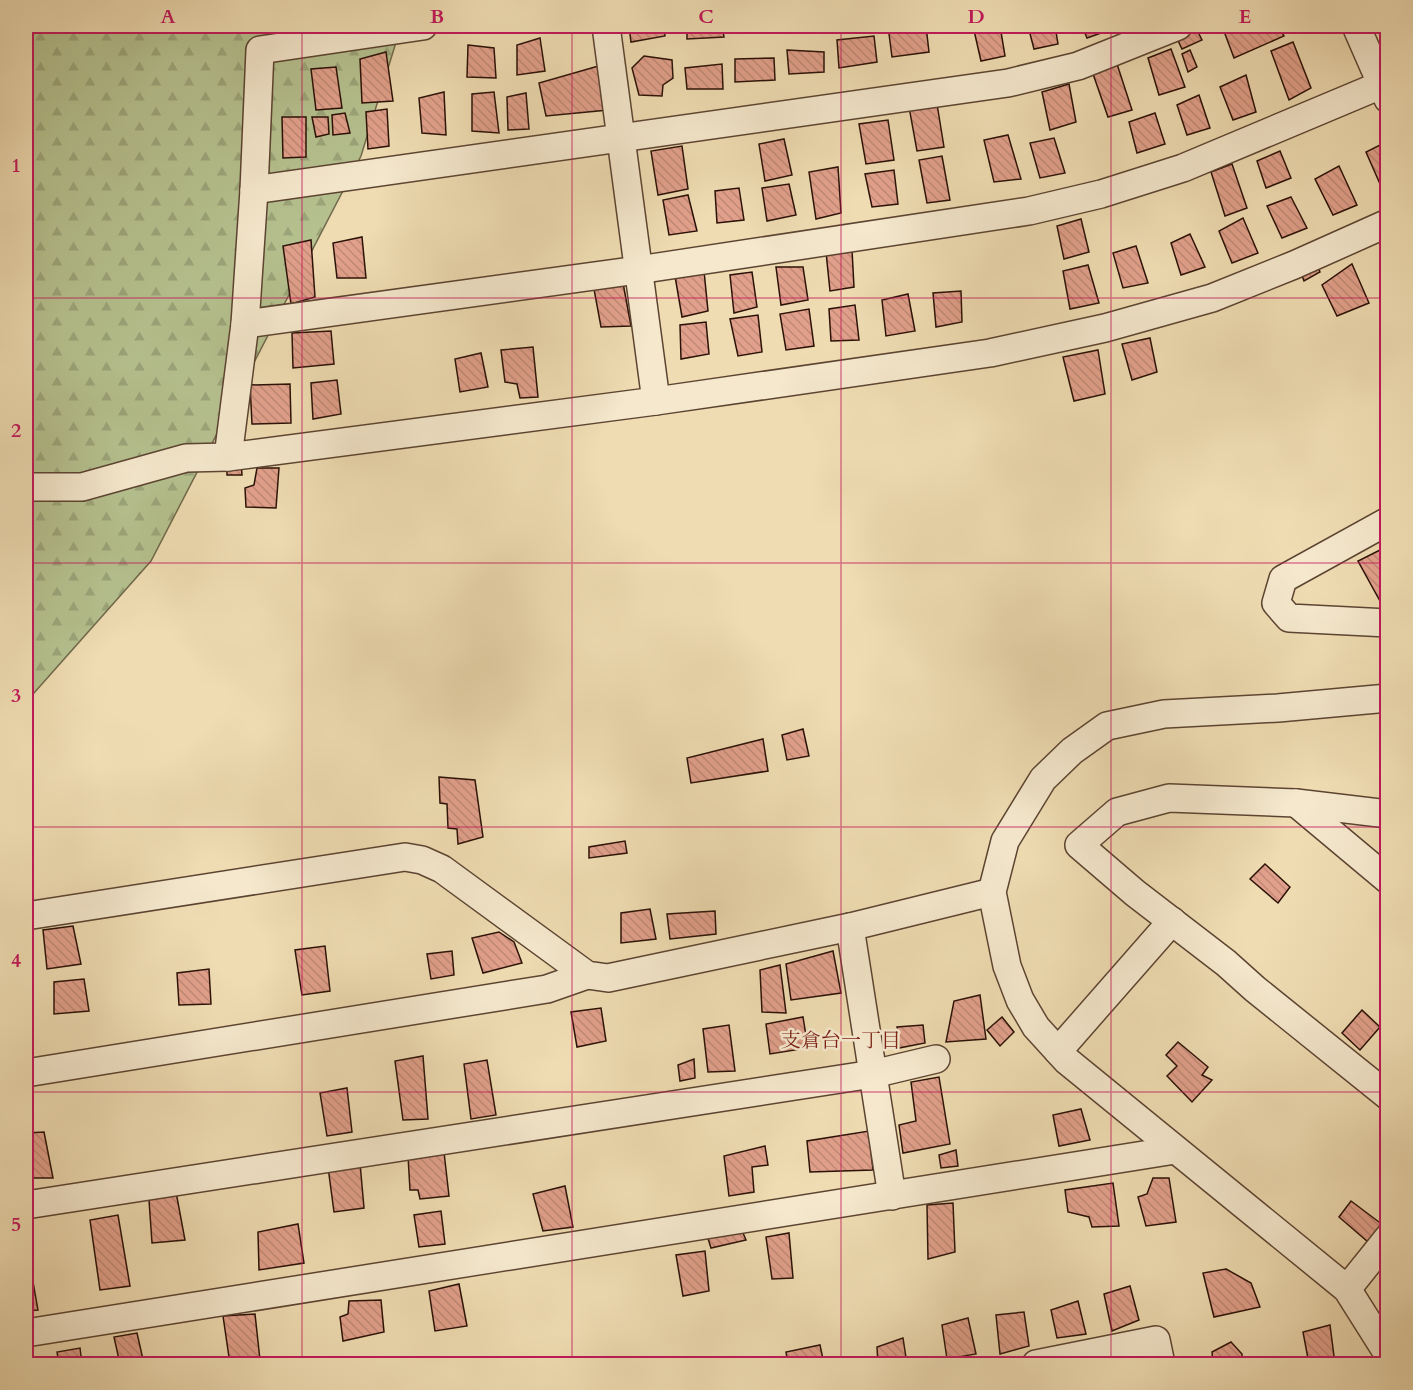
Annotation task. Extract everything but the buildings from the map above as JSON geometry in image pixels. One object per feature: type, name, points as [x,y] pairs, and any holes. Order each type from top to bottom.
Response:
[{"type":"street","points":[[228,457],[245,324],[260,50],[423,26]]},
{"type":"street","points":[[606,26],[656,401]]},
{"type":"street","points":[[254,190],[1008,83],[1078,66],[1179,26]]},
{"type":"street","points":[[245,324],[638,270],[1029,211],[1091,196],[1183,168],[1386,88],[1356,26]]},
{"type":"street","points":[[26,487],[82,487],[186,458],[228,457],[656,401],[990,353],[1105,328],[1212,298],[1388,223]]},
{"type":"street","points":[[1388,521],[1283,579],[1276,603],[1289,618],[1388,623]]},
{"type":"street","points":[[1388,698],[1278,708],[1164,714],[1107,726],[1072,751],[1043,779],[1005,841],[992,892],[1007,966],[1020,1000],[1036,1027],[1066,1060],[1347,1289],[1388,1354]]},
{"type":"street","points":[[1388,814],[1296,803],[1168,798],[1117,812],[1080,845],[1135,893],[1226,963],[1388,1096]]},
{"type":"street","points":[[1296,803],[1388,880]]},
{"type":"street","points":[[26,916],[405,857],[422,860],[442,869],[587,975]]},
{"type":"street","points":[[26,1073],[547,988],[587,975],[608,978],[850,927],[992,892]]},
{"type":"street","points":[[1058,1051],[1172,921]]},
{"type":"street","points":[[850,927],[892,1196]]},
{"type":"street","points":[[26,1205],[873,1074],[936,1059]]},
{"type":"street","points":[[26,1333],[1175,1150]]},
{"type":"street","points":[[1347,1289],[1388,1238]]},
{"type":"street","points":[[1036,1365],[1156,1340],[1161,1365]]},
{"type":"green space","points":[[26,26],[401,26],[361,156],[151,561],[26,702]]},
{"type":"district","name":"支倉台一丁目","points":[[841,1040]]}]
